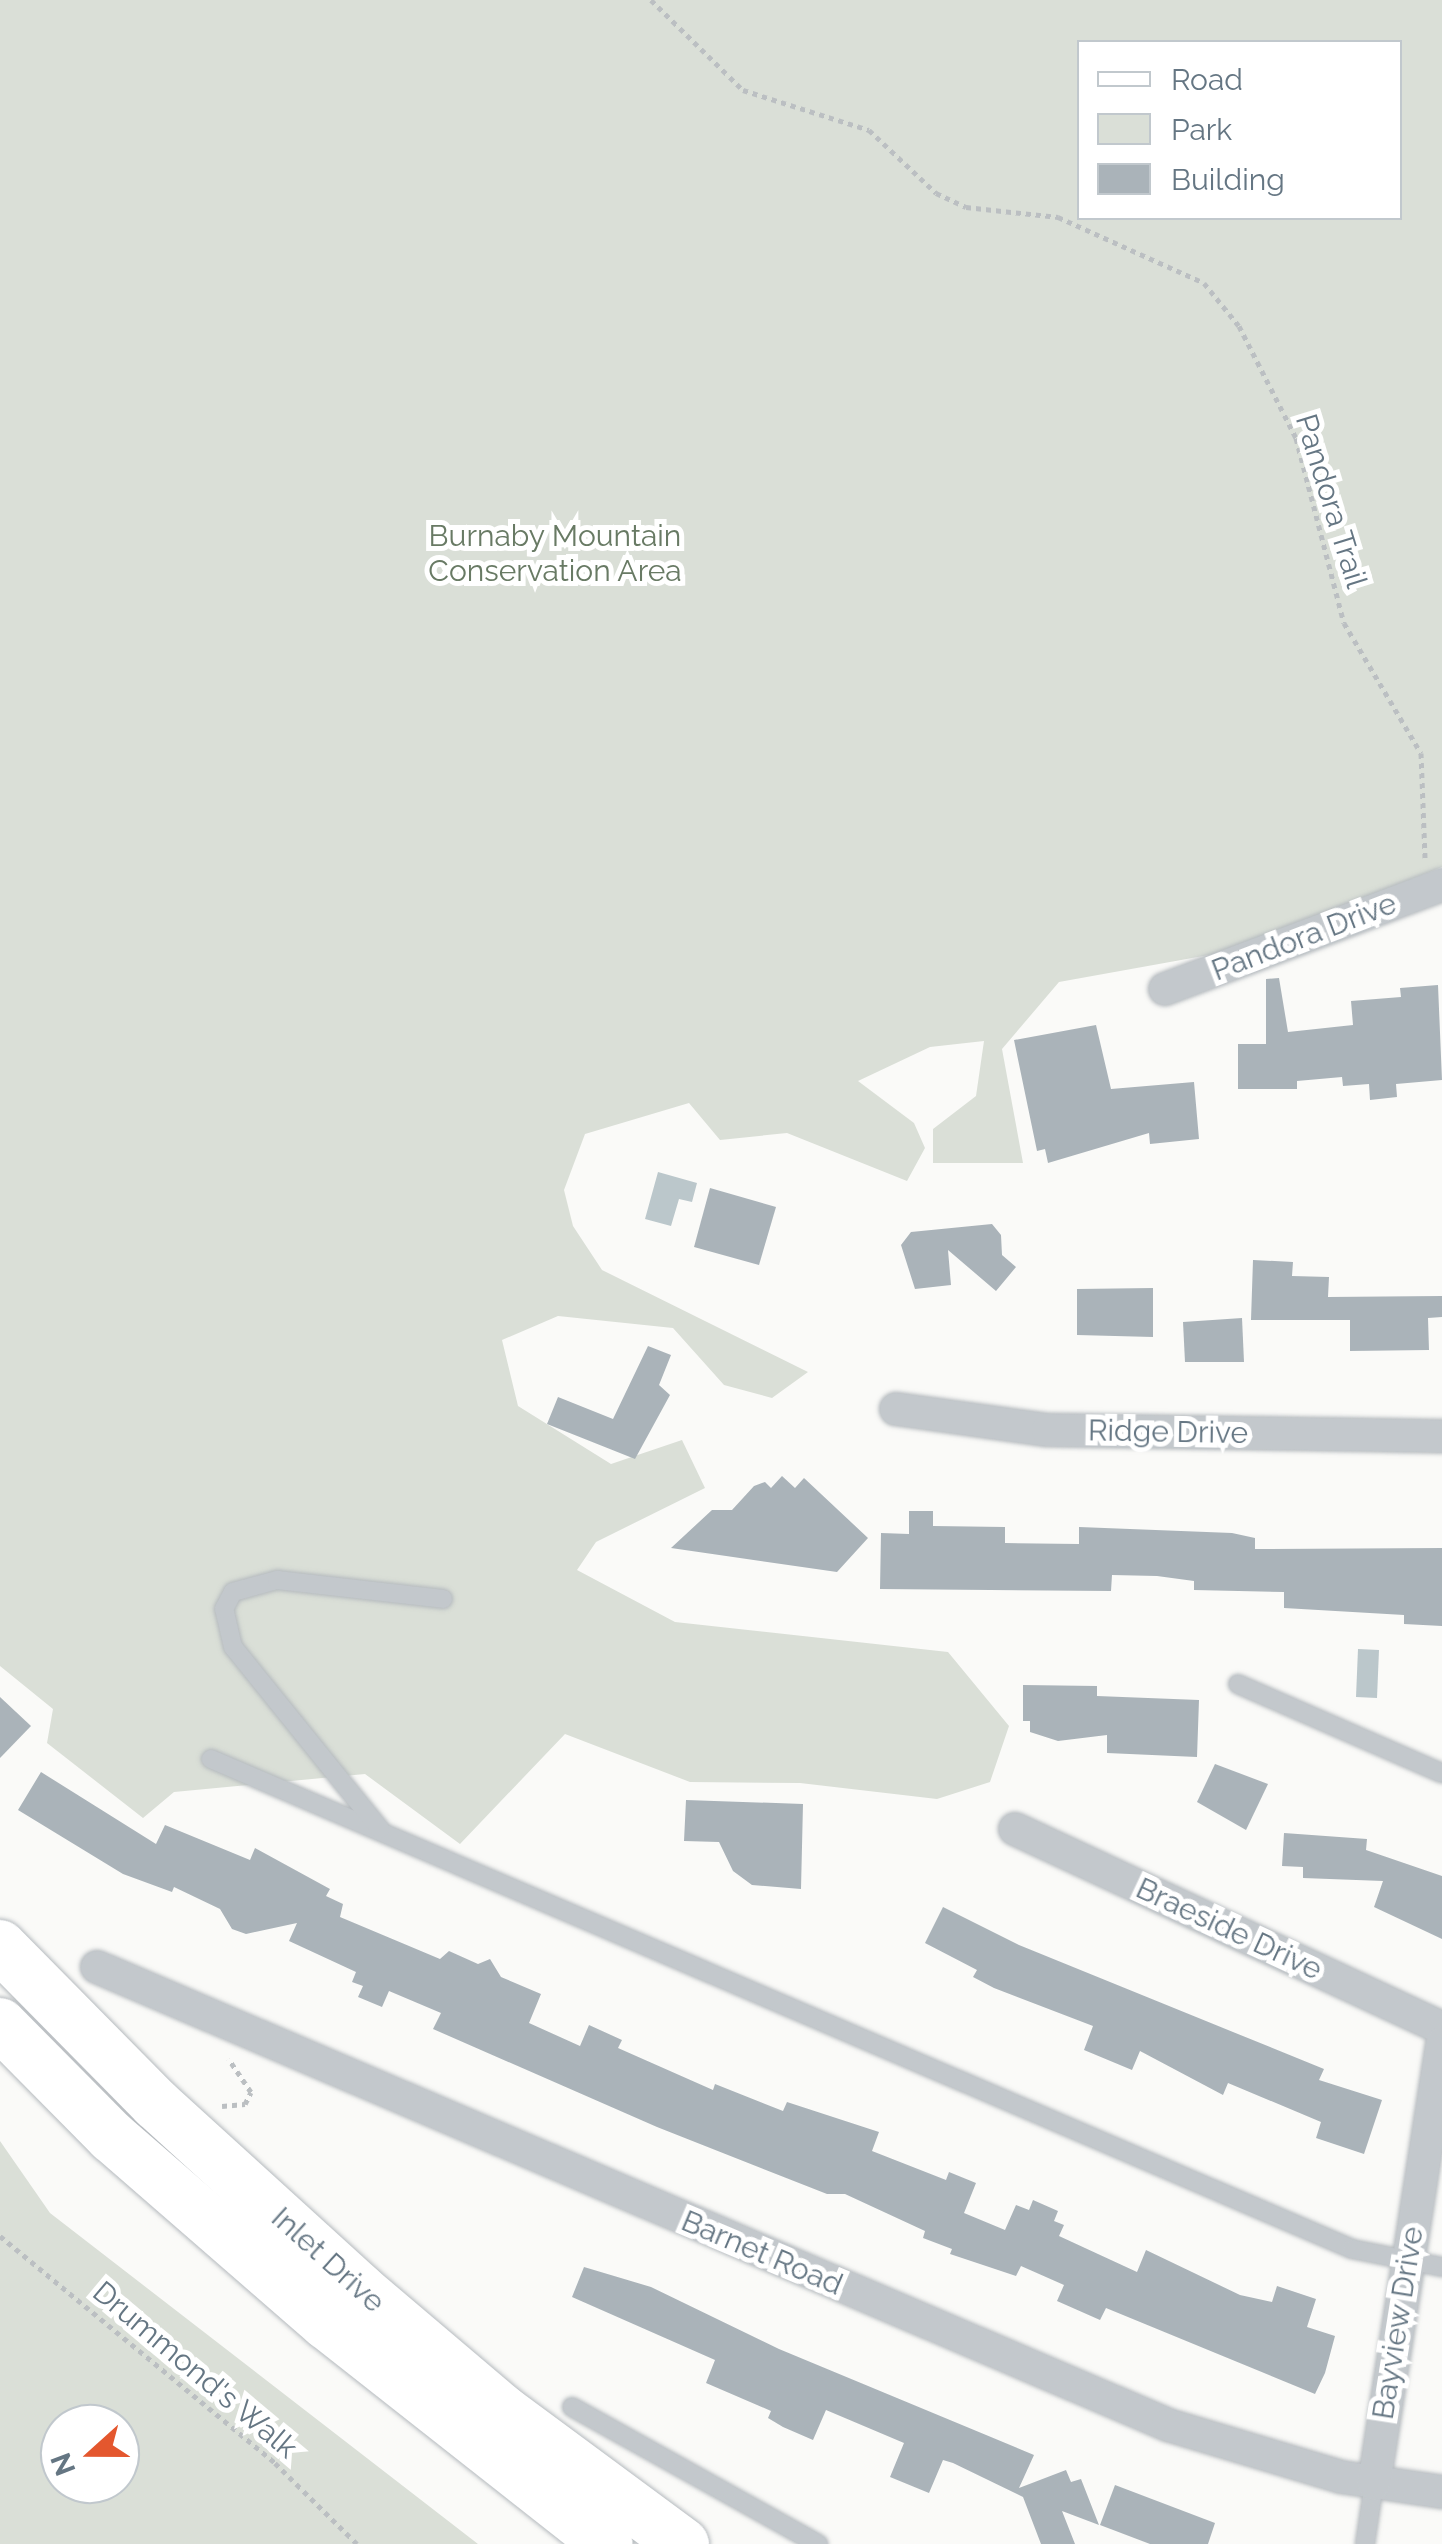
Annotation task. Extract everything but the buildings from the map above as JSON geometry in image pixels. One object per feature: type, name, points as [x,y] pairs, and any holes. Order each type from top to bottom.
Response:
[{"type":"main road","name":"Inlet Drive","points":[[0,1946],[156,2104],[359,2290],[503,2411],[682,2544]]},
{"type":"main road","name":"Inlet Drive","points":[[0,2024],[112,2137],[326,2323],[607,2544]]},
{"type":"street","name":"Pandora Drive","points":[[1166,988],[1434,888]]},
{"type":"street","name":"Ridge Drive","points":[[896,1409],[1048,1430],[1442,1436]]},
{"type":"street","name":"Braeside Drive","points":[[1015,1829],[1442,2028]]},
{"type":"street","name":"Barnet Road","points":[[97,1967],[1168,2425],[1374,2484],[1442,2492]]},
{"type":"street","name":"Bayview Drive","points":[[1374,2484],[1442,2044]]},
{"type":"lane","points":[[380,1830],[240,1656],[225,1627],[224,1609],[233,1592],[277,1580],[444,1598]]},
{"type":"lane","points":[[1238,1684],[1442,1772]]},
{"type":"lane","points":[[211,1760],[1352,2249],[1406,2264],[1442,2268]]},
{"type":"lane","points":[[572,2407],[818,2544]]},
{"type":"lane","name":"Bayview Drive","points":[[1365,2544],[1374,2484]]},
{"type":"path","name":"Pandora Trail","points":[[651,0],[743,90],[869,130],[936,194],[966,207],[1058,218],[1204,284],[1239,326],[1296,438],[1344,623],[1367,672],[1421,753],[1434,888]]},
{"type":"path","points":[[218,2104],[233,2110],[250,2092],[246,2076],[224,2054],[234,2025]]},
{"type":"path","name":"Drummond's Walk","points":[[0,2236],[275,2463],[357,2544]]},
{"type":"green space","name":"Burnaby Mountain Conservation Area","points":[[0,0],[1442,0],[1442,867],[1231,951],[1059,982],[1002,1049],[1023,1163],[933,1163],[933,1129],[976,1096],[984,1041],[930,1047],[858,1081],[914,1123],[925,1148],[907,1181],[787,1133],[720,1140],[689,1103],[585,1134],[564,1190],[573,1226],[602,1270],[808,1372],[772,1398],[724,1385],[673,1328],[558,1316],[502,1340],[518,1406],[611,1464],[682,1440],[705,1488],[596,1542],[577,1570],[675,1622],[948,1652],[1009,1726],[990,1782],[937,1799],[800,1783],[690,1782],[565,1734],[460,1844],[365,1774],[174,1792],[143,1818],[47,1743],[53,1709],[0,1666]]},
{"type":"green space","points":[[0,2141],[50,2213],[478,2544],[0,2544]]},
{"type":"shaded area","points":[[658,1172],[697,1183],[692,1202],[679,1199],[671,1226],[645,1219]]},
{"type":"shaded area","points":[[1358,1649],[1379,1650],[1377,1698],[1356,1697]]}]
